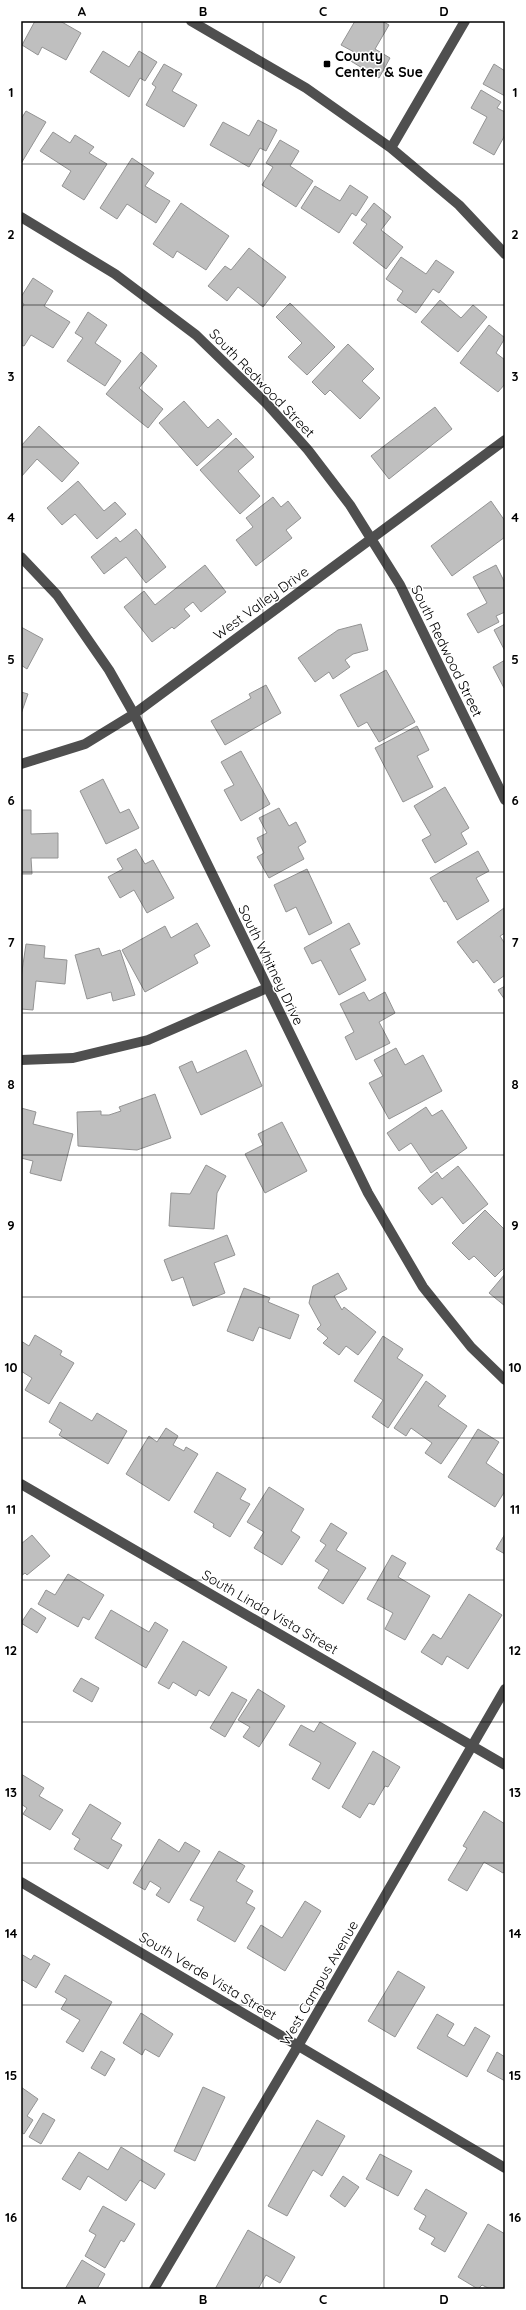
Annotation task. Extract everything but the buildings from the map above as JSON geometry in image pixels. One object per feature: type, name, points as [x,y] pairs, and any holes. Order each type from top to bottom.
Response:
[{"type":"street","points":[[191,21],[306,88],[391,148],[459,205],[505,254]]},
{"type":"street","points":[[391,148],[465,21]]},
{"type":"street","name":"South Redwood Street","points":[[21,217],[115,274],[196,335],[267,404],[308,450],[350,505],[370,540],[400,586],[505,800]]},
{"type":"street","name":"West Valley Drive","points":[[21,764],[85,744],[134,714],[505,440]]},
{"type":"street","name":"South Whitney Drive","points":[[21,557],[57,595],[110,670],[134,714],[266,988],[368,1193],[423,1287],[471,1347],[505,1380]]},
{"type":"street","points":[[21,1060],[73,1058],[148,1040],[266,988]]},
{"type":"street","name":"South Linda Vista Street","points":[[21,1484],[505,1765]]},
{"type":"street","name":"West Campus Avenue","points":[[154,2289],[298,2046],[505,1689]]},
{"type":"street","name":"South Verde Vista Street","points":[[21,1882],[505,2168]]},
{"type":"place","name":"County Center & Sue","points":[[327,64]]}]
